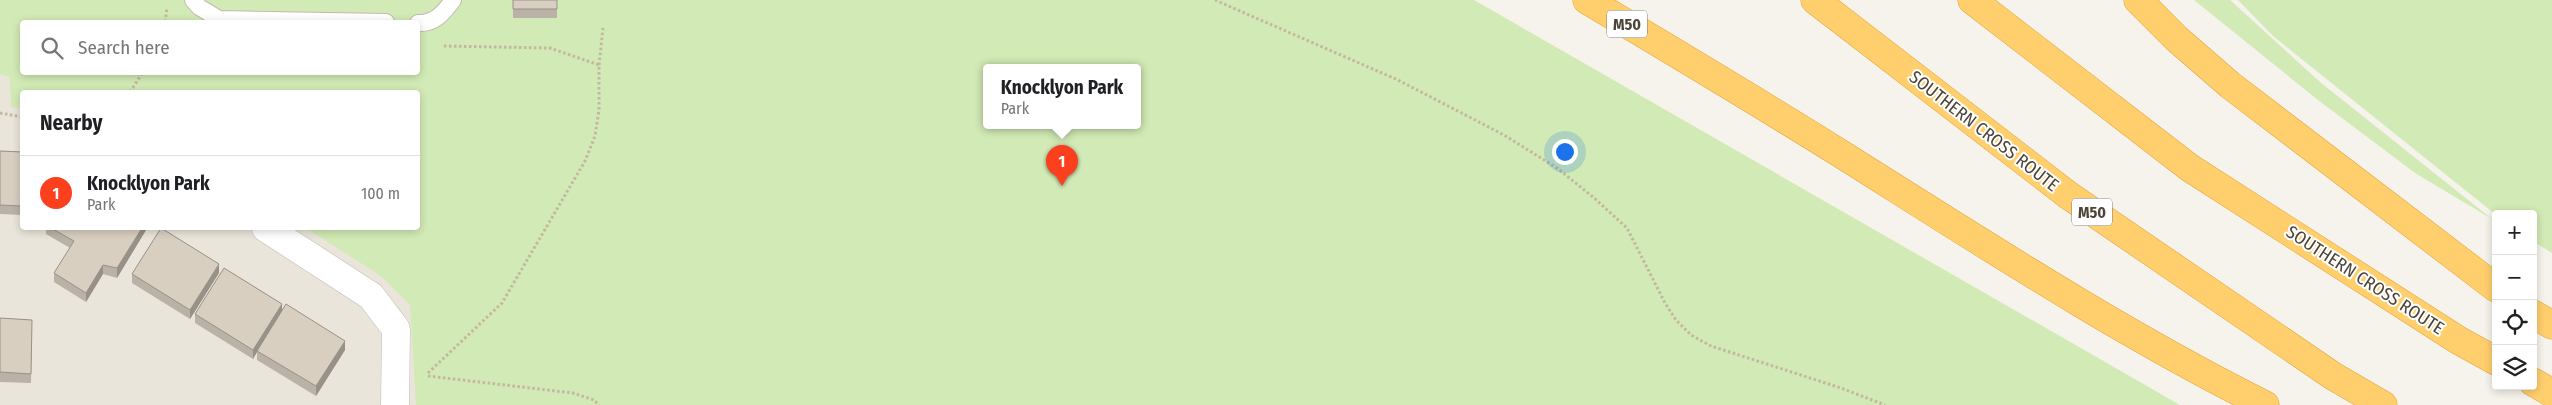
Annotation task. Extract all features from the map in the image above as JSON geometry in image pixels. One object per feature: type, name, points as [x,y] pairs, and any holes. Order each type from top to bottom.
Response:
[{"type":"highway","name":"M50","points":[[1587,0],[1836,151],[1991,249],[2198,372],[2265,405]]},
{"type":"highway","name":"SOUTHERN CROSS ROUTE","points":[[1815,0],[2068,196],[2333,376],[2383,405]]},
{"type":"highway","name":"SOUTHERN CROSS ROUTE","points":[[1972,0],[2190,168],[2458,340],[2492,359]]},
{"type":"highway","points":[[2138,0],[2177,39],[2230,84],[2492,285]]},
{"type":"highway","points":[[2537,316],[2552,325]]},
{"type":"highway","points":[[2537,384],[2552,393]]},
{"type":"street","points":[[269,230],[371,296],[396,329],[395,405]]},
{"type":"lane","points":[[193,0],[199,7],[220,19],[275,20]]},
{"type":"lane","points":[[420,23],[427,24],[445,12],[454,0]]},
{"type":"path","points":[[1215,0],[1396,79],[1504,135],[1557,168],[1594,197],[1627,228],[1665,304],[1691,335],[1711,346],[1841,388],[1885,405]]},
{"type":"path","points":[[599,405],[594,400],[573,393],[425,376],[502,304],[585,161],[595,136],[599,110],[599,65],[603,28]]},
{"type":"path","points":[[438,46],[550,48],[599,65]]},
{"type":"path","points":[[131,90],[141,75]]},
{"type":"path","points":[[0,113],[20,117]]},
{"type":"shaded area","points":[[0,0],[20,20],[20,75],[22,75],[22,90],[20,90],[20,230],[420,229],[760,405],[0,405]]},
{"type":"green space","points":[[0,0],[1474,0],[2180,405],[416,405],[410,305],[381,276],[309,230],[420,230],[420,90],[20,90],[20,108],[11,107],[10,77],[0,74]]},
{"type":"green space","points":[[2194,0],[2230,0],[2320,82],[2492,219],[2415,173],[2318,100]]},
{"type":"green space","points":[[2238,0],[2552,0],[2552,253],[2537,244],[2537,210],[2492,210],[2492,212],[2273,36]]},
{"type":"building","points":[[513,0],[557,0],[557,9],[513,9]]},
{"type":"building","points":[[0,151],[20,152],[20,206],[0,205]]},
{"type":"building","points":[[55,230],[141,230],[117,268],[103,265],[86,293],[54,273],[74,241]]},
{"type":"building","points":[[160,230],[164,230],[219,264],[190,310],[132,274]]},
{"type":"building","points":[[224,268],[282,304],[253,350],[195,314]]},
{"type":"building","points":[[286,304],[345,341],[316,386],[257,351]]},
{"type":"building","points":[[0,318],[32,320],[31,374],[0,372]]},
{"type":"place","name":"Knocklyon Park","points":[[1062,186]]}]
